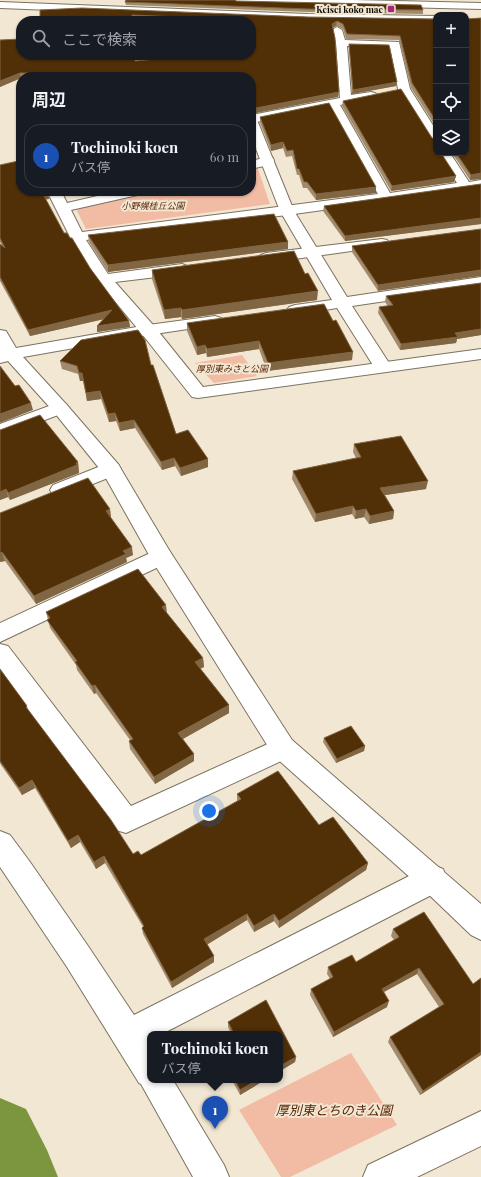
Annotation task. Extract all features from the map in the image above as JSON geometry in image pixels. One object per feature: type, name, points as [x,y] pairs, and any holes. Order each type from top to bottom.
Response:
[{"type":"street","points":[[236,0],[431,5],[454,3],[481,6]]},
{"type":"street","points":[[0,5],[106,9],[167,16]]},
{"type":"street","points":[[431,5],[433,12]]},
{"type":"street","points":[[105,16],[106,9]]},
{"type":"street","points":[[256,17],[433,19]]},
{"type":"street","points":[[334,17],[341,43],[346,100]]},
{"type":"street","points":[[341,43],[396,44],[404,89],[433,135]]},
{"type":"street","points":[[256,119],[404,89]]},
{"type":"street","points":[[333,103],[386,197]]},
{"type":"street","points":[[256,132],[287,210],[342,303],[382,366]]},
{"type":"street","points":[[446,156],[465,186]]},
{"type":"street","points":[[256,164],[268,161]]},
{"type":"street","points":[[77,237],[481,184]]},
{"type":"street","points":[[57,196],[77,237],[104,279],[148,330],[198,392],[382,366],[481,354]]},
{"type":"street","points":[[63,208],[115,196]]},
{"type":"street","points":[[251,260],[397,241]]},
{"type":"street","points":[[104,279],[197,267]]},
{"type":"street","points":[[280,312],[481,282]]},
{"type":"street","points":[[4,349],[233,318]]},
{"type":"street","points":[[4,349],[60,408],[111,469],[161,556],[283,748],[433,879],[481,925]]},
{"type":"street","points":[[0,430],[60,408]]},
{"type":"street","points":[[44,496],[111,469]]},
{"type":"street","points":[[0,633],[161,556]]},
{"type":"street","points":[[0,653],[126,821],[283,748]]},
{"type":"street","points":[[0,844],[30,886],[128,1035],[147,1067]]},
{"type":"street","points":[[128,1035],[433,879]]},
{"type":"street","points":[[157,1083],[212,1177]]},
{"type":"street","points":[[380,1177],[481,1128]]},
{"type":"green space","name":"小野幌桂丘公園","points":[[256,166],[270,204],[86,229],[76,209],[131,196],[256,196]]},
{"type":"green space","name":"厚別東みさと公園","points":[[242,355],[257,376],[214,383],[195,363]]},
{"type":"green space","name":"厚別東とちのき公園","points":[[351,1053],[397,1125],[290,1177],[281,1177],[239,1110]]},
{"type":"building","points":[[126,0],[235,0],[421,5],[423,10],[308,9],[125,2]]},
{"type":"building","points":[[82,8],[308,17],[433,19],[433,116],[412,83],[400,36],[347,34],[343,24],[337,21],[332,24],[335,38],[339,92],[256,108],[256,72],[16,72],[16,75],[0,81],[0,40],[16,39],[16,60],[256,60],[256,16],[40,16],[40,10]]},
{"type":"building","points":[[481,18],[481,173],[471,175],[458,156],[469,156],[469,19]]},
{"type":"building","points":[[349,44],[389,45],[397,82],[353,90]]},
{"type":"building","points":[[401,89],[433,138],[433,156],[443,156],[456,176],[392,186],[343,101]]},
{"type":"building","points":[[329,103],[376,187],[316,194],[307,182],[304,182],[299,169],[297,169],[293,150],[287,151],[283,142],[271,145],[260,117]]},
{"type":"building","points":[[16,161],[16,196],[44,196],[64,233],[67,233],[70,238],[72,238],[90,268],[129,321],[97,326],[112,310],[28,330],[0,277],[0,244],[5,248],[0,238],[0,165]]},
{"type":"building","points":[[481,184],[481,218],[345,236],[324,206]]},
{"type":"building","points":[[274,214],[288,242],[108,265],[88,235]]},
{"type":"building","points":[[481,229],[481,270],[378,285],[352,246]]},
{"type":"building","points":[[294,251],[305,274],[308,273],[318,291],[182,310],[181,308],[164,310],[152,270]]},
{"type":"building","points":[[481,283],[481,329],[455,333],[458,337],[401,344],[379,307],[393,305],[386,296]]},
{"type":"building","points":[[324,304],[333,321],[336,320],[353,352],[268,363],[259,341],[207,349],[205,345],[197,347],[187,323]]},
{"type":"building","points":[[138,330],[145,340],[151,365],[153,365],[176,434],[188,430],[208,459],[180,468],[174,458],[161,462],[134,420],[119,423],[115,413],[108,414],[100,391],[86,393],[82,373],[79,373],[77,366],[60,361],[81,340]]},
{"type":"building","points":[[0,366],[15,386],[19,385],[31,403],[0,414]]},
{"type":"building","points":[[40,415],[78,462],[76,463],[77,465],[8,493],[6,489],[0,492],[0,430]]},
{"type":"building","points":[[401,436],[428,481],[380,488],[394,511],[370,516],[366,509],[356,511],[353,506],[316,514],[293,471],[361,457],[354,444]]},
{"type":"building","points":[[88,478],[110,509],[106,511],[132,547],[123,551],[126,554],[34,596],[2,552],[0,553],[0,513]]},
{"type":"building","points":[[138,569],[166,605],[162,607],[203,658],[195,662],[229,705],[178,733],[194,754],[154,777],[129,741],[133,739],[95,685],[92,686],[75,662],[77,661],[47,620],[50,618],[46,612]]},
{"type":"building","points":[[0,669],[27,706],[26,707],[111,820],[133,854],[138,851],[141,855],[241,799],[237,794],[278,771],[319,825],[333,817],[368,863],[279,921],[274,914],[254,926],[247,914],[204,939],[214,956],[171,982],[142,928],[144,926],[104,856],[94,862],[78,835],[68,841],[32,780],[19,788],[0,761]]},
{"type":"building","points":[[351,726],[365,746],[337,759],[324,738]]},
{"type":"building","points":[[424,912],[473,984],[481,978],[481,1052],[423,1091],[390,1037],[444,1004],[419,968],[382,989],[389,1001],[334,1032],[311,989],[333,977],[328,967],[352,955],[356,962],[399,937],[393,929]]},
{"type":"building","points":[[266,1000],[282,1031],[232,1031],[228,1022]]},
{"type":"building","points":[[283,1032],[296,1057],[283,1064]]},
{"type":"building","points":[[236,1083],[252,1083],[240,1090]]},
{"type":"waterway","points":[[0,1135],[20,1177]]},
{"type":"place","name":"Keisei koko mae","points":[[391,9]]},
{"type":"place","name":"Tochinoki koen","points":[[215,1129]]}]
